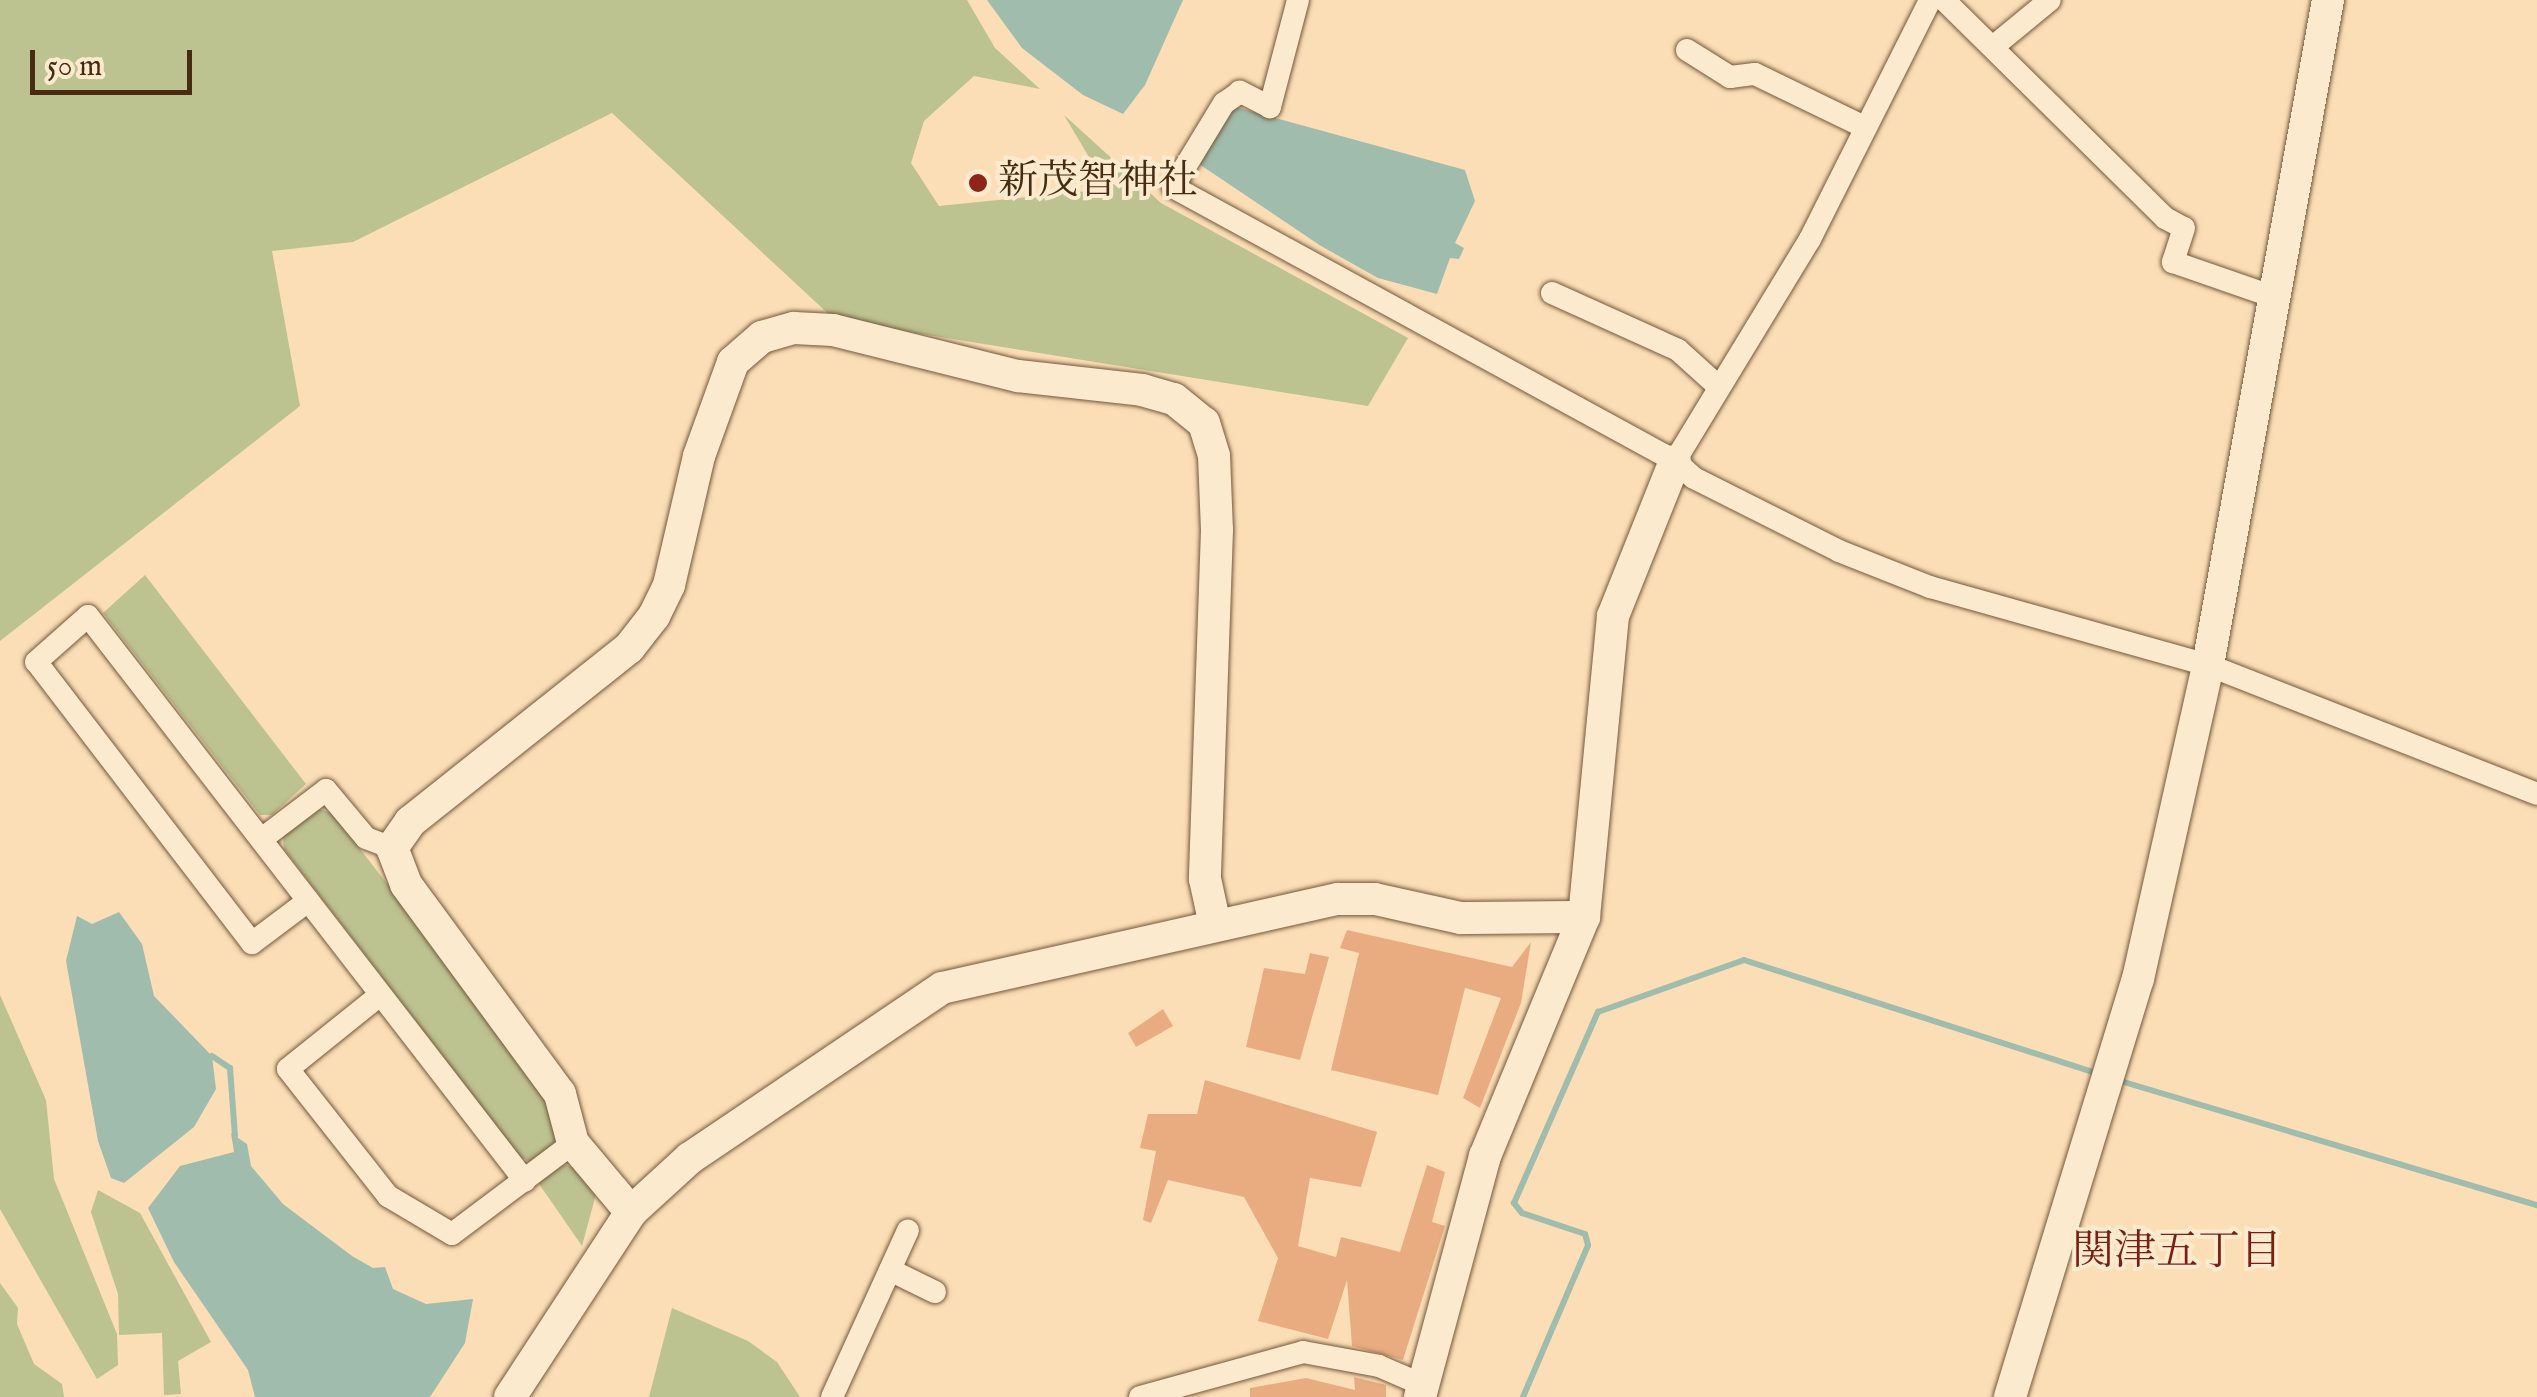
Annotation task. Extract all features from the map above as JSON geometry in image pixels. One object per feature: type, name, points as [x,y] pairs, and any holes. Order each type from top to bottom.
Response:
[{"type":"street","points":[[1298,0],[1270,107],[1240,92],[1224,103],[1172,187],[1675,461],[1694,478],[1838,551],[1930,587],[2208,666],[2537,794]]},
{"type":"street","points":[[1994,46],[2050,0]]},
{"type":"street","points":[[2010,1397],[2138,979],[2208,666],[2328,0]]},
{"type":"street","points":[[1140,1397],[1303,1352],[1378,1366],[1422,1391],[1485,1156],[1584,917],[1613,616],[1675,461],[1810,239],[1926,2],[1994,46],[2165,218],[2184,228],[2173,262],[2274,297]]},
{"type":"street","points":[[1687,50],[1730,78],[1755,74],[1866,128]]},
{"type":"street","points":[[1552,293],[1678,350],[1719,387]]},
{"type":"street","points":[[392,848],[410,822],[629,648],[654,616],[669,585],[699,456],[733,362],[762,337],[794,328],[833,330],[1018,376],[1142,390],[1174,399],[1204,423],[1214,456],[1217,530],[1205,879],[1215,925]]},
{"type":"street","points":[[308,902],[252,943],[36,662],[88,616],[525,1181]]},
{"type":"street","points":[[263,838],[326,790],[366,838],[392,848],[406,884],[546,1071],[573,1143],[630,1212]]},
{"type":"street","points":[[510,1397],[630,1212],[690,1158],[942,988],[1338,899],[1375,898],[1462,918],[1584,917]]},
{"type":"street","points":[[380,995],[288,1069],[388,1196],[452,1234],[573,1143]]},
{"type":"street","points":[[832,1397],[908,1230]]},
{"type":"street","points":[[890,1270],[935,1292]]},
{"type":"green space","points":[[0,0],[967,0],[995,48],[1040,89],[974,76],[924,121],[911,163],[939,206],[1108,189],[1064,115],[1161,203],[1408,338],[1368,406],[835,320],[612,113],[353,242],[272,251],[300,406],[0,641]]},
{"type":"green space","points":[[145,575],[306,784],[272,815],[260,815],[103,613]]},
{"type":"green space","points":[[319,809],[332,813],[546,1088],[561,1128],[555,1144],[531,1162],[520,1157],[284,849],[283,836]]},
{"type":"green space","points":[[0,995],[46,1100],[54,1179],[117,1334],[118,1365],[97,1379],[0,1209]]},
{"type":"green space","points":[[558,1164],[573,1167],[596,1194],[582,1246],[537,1181]]},
{"type":"green space","points":[[98,1190],[140,1213],[211,1342],[178,1361],[181,1394],[164,1395],[162,1333],[119,1335],[118,1294],[91,1212]]},
{"type":"green space","points":[[0,1283],[18,1308],[17,1324],[34,1364],[62,1384],[64,1397],[0,1397]]},
{"type":"green space","points":[[672,1308],[748,1341],[777,1362],[800,1397],[649,1397]]},
{"type":"shaded area","points":[[987,0],[1183,0],[1145,85],[1123,114],[1083,95],[1022,48]]},
{"type":"shaded area","points":[[1232,106],[1465,170],[1475,201],[1455,243],[1464,248],[1459,259],[1450,258],[1437,294],[1378,278],[1321,246],[1196,162]]},
{"type":"shaded area","points":[[119,912],[142,944],[154,996],[212,1056],[216,1089],[194,1127],[124,1183],[111,1178],[98,1141],[66,961],[77,916],[92,924]]},
{"type":"shaded area","points":[[231,1133],[247,1144],[251,1166],[283,1204],[352,1256],[373,1268],[385,1267],[393,1289],[426,1304],[473,1299],[465,1343],[430,1397],[255,1397],[248,1370],[174,1262],[148,1208],[180,1166],[234,1152]]},
{"type":"building","points":[[1347,930],[1512,967],[1531,942],[1521,1003],[1480,1108],[1463,1098],[1501,998],[1465,988],[1438,1095],[1331,1070],[1359,953],[1340,948]]},
{"type":"building","points":[[1310,953],[1329,957],[1300,1060],[1246,1047],[1264,968],[1305,974]]},
{"type":"building","points":[[1163,1009],[1173,1026],[1136,1047],[1128,1033]]},
{"type":"building","points":[[1205,1080],[1377,1132],[1361,1187],[1310,1178],[1298,1246],[1336,1257],[1341,1237],[1400,1252],[1427,1165],[1445,1172],[1432,1222],[1445,1226],[1403,1360],[1352,1346],[1347,1280],[1328,1339],[1258,1321],[1278,1258],[1244,1197],[1168,1180],[1151,1223],[1143,1220],[1156,1151],[1140,1148],[1148,1114],[1197,1114]]},
{"type":"building","points":[[1354,1377],[1386,1385],[1386,1397],[1250,1397],[1250,1388],[1306,1378],[1355,1390]]},
{"type":"waterway","points":[[1523,1397],[1588,1245],[1585,1234],[1522,1213],[1514,1203],[1598,1012],[1744,960],[2100,1074]]},
{"type":"waterway","points":[[212,1056],[230,1068],[235,1136]]},
{"type":"waterway","points":[[2117,1080],[2537,1205]]},
{"type":"place","name":"新茂智神社","points":[[978,183]]},
{"type":"district","name":"関津五丁目","points":[[2177,1253]]}]
